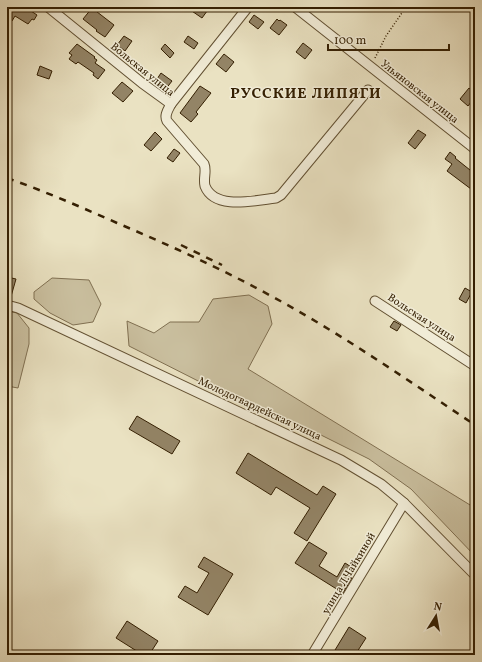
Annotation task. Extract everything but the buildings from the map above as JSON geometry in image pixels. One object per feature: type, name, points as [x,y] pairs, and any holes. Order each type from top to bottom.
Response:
[{"type":"street","name":"Вольская улица","points":[[48,7],[142,83],[171,104],[165,118],[202,161],[206,168],[204,179],[208,191],[218,199],[229,202],[276,198],[281,195],[368,90]]},
{"type":"street","points":[[171,104],[248,7]]},
{"type":"street","name":"Ульяновская улица","points":[[295,7],[475,149]]},
{"type":"street","name":"Вольская улица","points":[[375,301],[475,366]]},
{"type":"street","name":"Молодогвардейская улица","points":[[7,305],[25,311],[341,460],[381,484],[404,503],[475,576]]},
{"type":"street","name":"улица Л.Чайкиной","points":[[312,655],[404,503]]},
{"type":"path","points":[[370,67],[386,36],[406,7]]},
{"type":"shaded area","points":[[52,278],[89,280],[101,304],[93,322],[73,325],[50,313],[34,299],[34,292]]},
{"type":"shaded area","points":[[249,295],[268,306],[272,324],[248,369],[475,508],[475,556],[411,489],[369,459],[317,433],[212,388],[129,346],[127,321],[154,333],[170,322],[199,322],[213,299]]},
{"type":"shaded area","points":[[7,311],[17,313],[29,328],[29,344],[18,388],[7,386]]},
{"type":"railway","points":[[7,178],[62,199],[156,240],[254,287],[350,343],[401,375],[475,425]]},
{"type":"railway","points":[[181,245],[222,265]]},
{"type":"district","name":"РУССКИЕ ЛИПЯГИ","points":[[306,93]]}]
